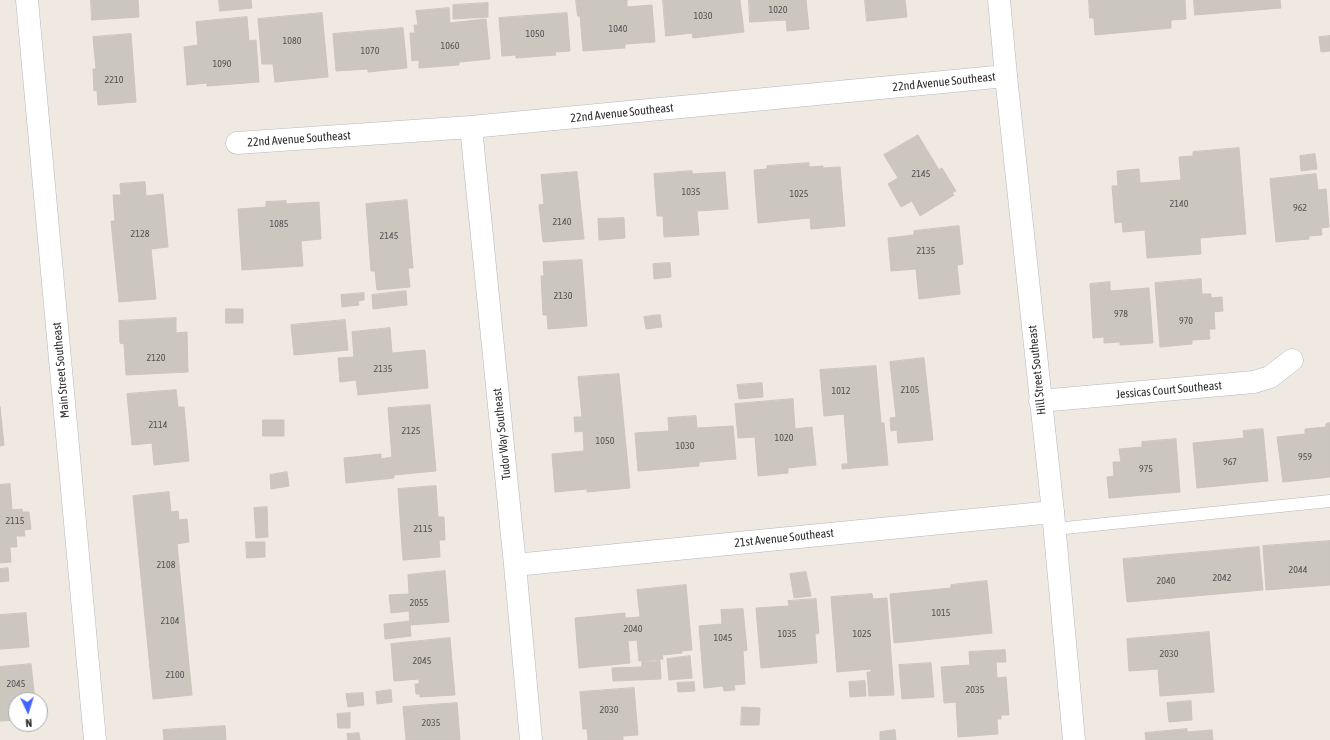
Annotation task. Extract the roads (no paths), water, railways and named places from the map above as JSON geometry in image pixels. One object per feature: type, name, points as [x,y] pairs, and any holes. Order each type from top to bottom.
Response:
[{"type":"street","name":"Main Street Southeast","points":[[27,0],[95,740]]},
{"type":"street","name":"Hill Street Southeast","points":[[1000,0],[1006,76],[1040,402],[1054,520],[1074,740]]},
{"type":"street","name":"22nd Avenue Southeast","points":[[237,143],[471,127],[1006,76]]},
{"type":"street","name":"Tudor Way Southeast","points":[[471,127],[531,740]]},
{"type":"street","name":"Jessicas Court Southeast","points":[[1040,402],[1254,382],[1270,377],[1292,360]]},
{"type":"street","name":"21st Avenue Southeast","points":[[515,565],[1054,520]]},
{"type":"lane","points":[[1054,520],[1330,501]]}]
